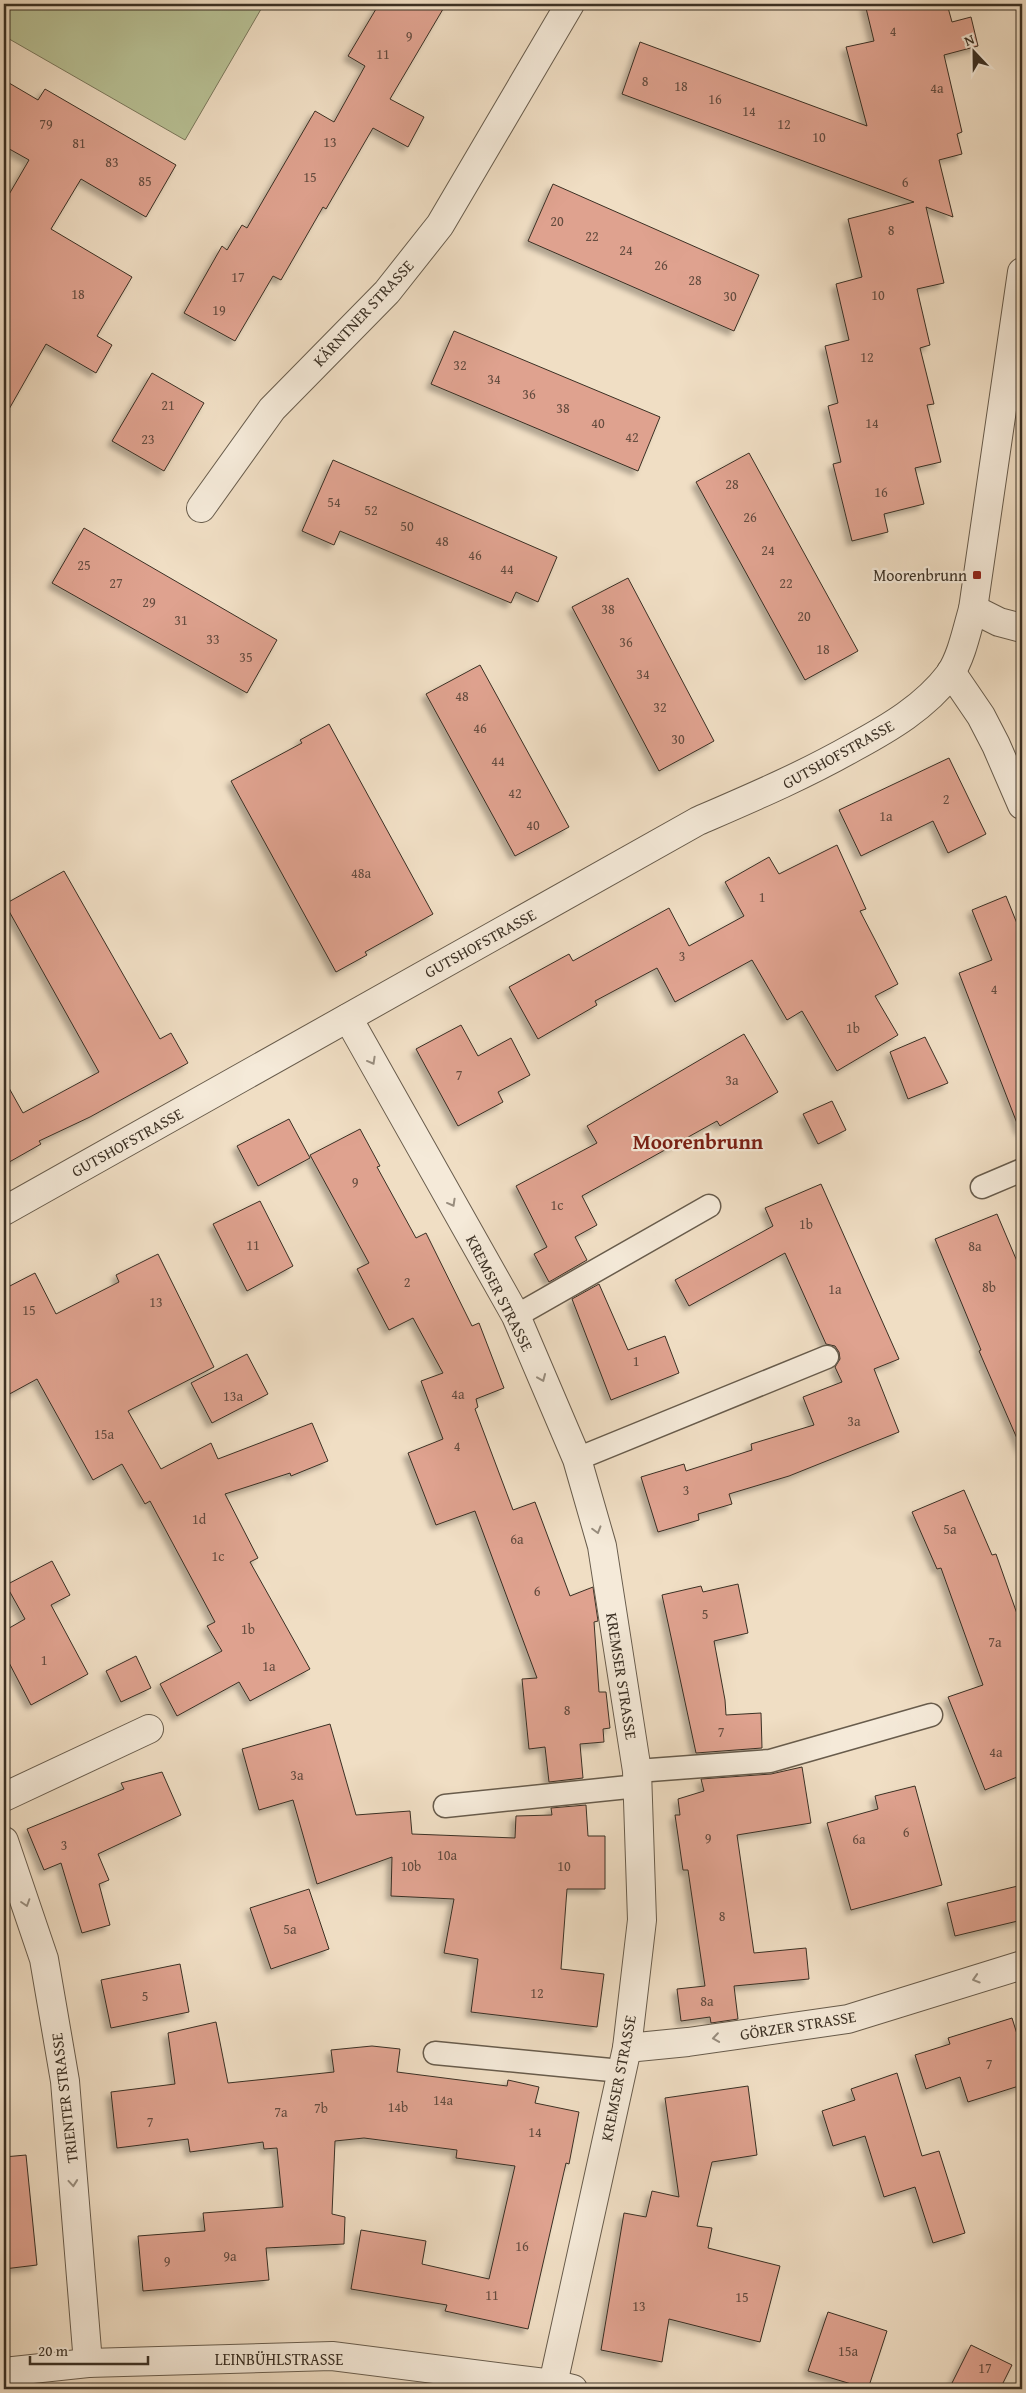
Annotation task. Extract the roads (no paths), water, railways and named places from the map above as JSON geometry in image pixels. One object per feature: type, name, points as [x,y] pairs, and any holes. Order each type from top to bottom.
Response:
[{"type":"street","name":"KÄRNTNER STRASSE","points":[[201,508],[272,408],[387,292],[440,225],[570,4]]},
{"type":"street","points":[[1022,272],[972,609],[964,640],[951,672],[981,716],[996,745],[1022,806]]},
{"type":"street","points":[[972,609],[999,622],[1022,628]]},
{"type":"street","name":"GUTSHOFSTRASSE","points":[[4,1211],[698,821],[803,776],[872,737],[919,706],[951,672]]},
{"type":"street","name":"KREMSER STRASSE","points":[[348,1018],[516,1316],[576,1459],[602,1546],[637,1779],[642,1920],[624,2060],[560,2388]]},
{"type":"street","points":[[4,1797],[149,1729]]},
{"type":"street","name":"TRIENTER STRASSE","points":[[6,1849],[44,1959],[65,2081],[88,2363]]},
{"type":"street","name":"GÖRZER STRASSE","points":[[624,2060],[688,2042],[848,2019],[1022,1965]]},
{"type":"street","name":"LEINBÜHLSTRASSE","points":[[4,2372],[88,2363],[332,2356],[560,2388]]},
{"type":"lane","points":[[982,1187],[1022,1170]]},
{"type":"lane","points":[[516,1316],[709,1206]]},
{"type":"lane","points":[[576,1459],[827,1357]]},
{"type":"lane","points":[[445,1806],[770,1761],[931,1715]]},
{"type":"lane","points":[[435,2053],[624,2060]]},
{"type":"place","name":"Moorenbrunn","points":[[977,575]]},
{"type":"district","name":"Moorenbrunn","points":[[698,1141]]}]
